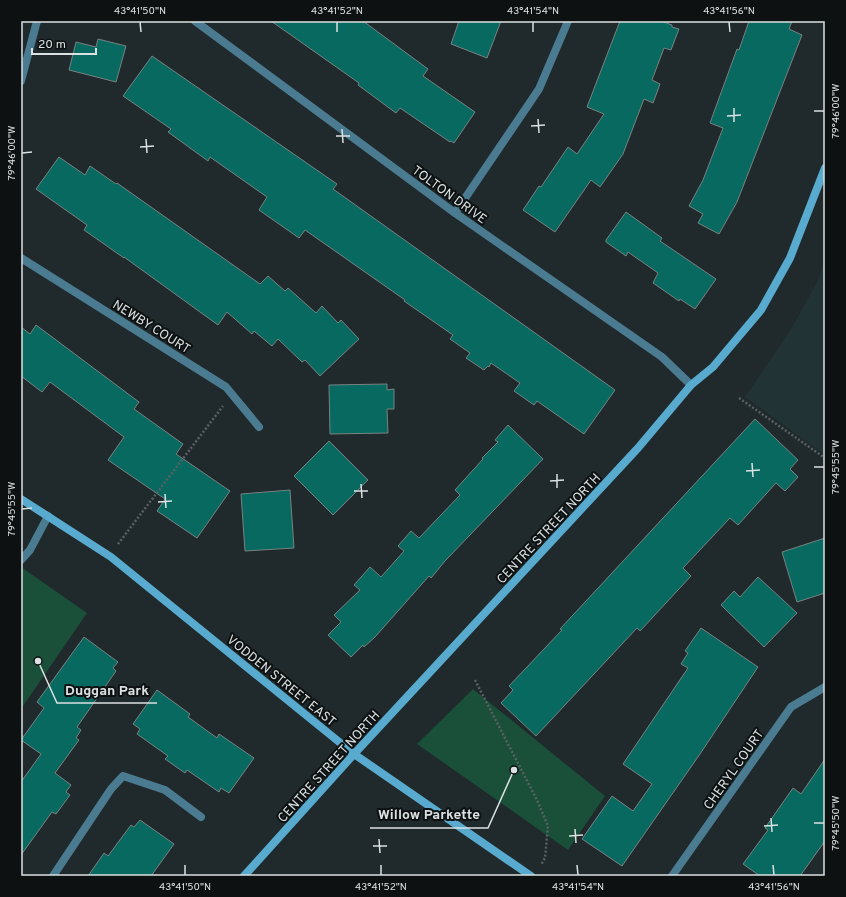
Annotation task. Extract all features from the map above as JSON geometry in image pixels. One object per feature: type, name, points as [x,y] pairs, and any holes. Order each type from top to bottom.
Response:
[{"type":"street","points":[[21,81],[37,21]]},
{"type":"street","name":"TOLTON DRIVE","points":[[195,21],[455,213],[662,357],[691,385]]},
{"type":"street","points":[[455,213],[539,89],[568,21]]},
{"type":"street","name":"CENTRE STREET NORTH","points":[[244,876],[354,754],[638,448],[691,385],[713,367],[761,310],[790,258],[825,168]]},
{"type":"street","name":"NEWBY COURT","points":[[21,258],[226,387],[259,427]]},
{"type":"street","name":"VODDEN STREET EAST","points":[[21,499],[111,556],[354,754],[531,876]]},
{"type":"street","points":[[21,560],[30,550],[48,516]]},
{"type":"street","name":"CHERYL COURT","points":[[672,876],[791,707],[825,687]]},
{"type":"street","points":[[52,876],[111,789],[123,776],[165,790],[201,817]]},
{"type":"path","points":[[111,556],[121,540],[232,395]]},
{"type":"path","points":[[739,398],[825,458]]},
{"type":"path","points":[[475,680],[537,800],[548,826],[545,858],[538,870]]},
{"type":"shaded area","points":[[825,261],[825,455],[745,397],[791,329],[817,282]]},
{"type":"green space","points":[[21,567],[87,613],[21,709]]},
{"type":"green space","points":[[473,689],[605,796],[568,850],[417,744]]},
{"type":"building","points":[[271,21],[363,21],[428,69],[423,76],[475,112],[454,143],[451,141],[450,142],[400,108],[396,113],[358,85],[359,83]]},
{"type":"building","points":[[459,21],[501,21],[487,58],[451,44]]},
{"type":"building","points":[[620,21],[661,21],[679,29],[671,50],[664,48],[652,80],[660,84],[653,103],[644,99],[623,154],[600,187],[591,180],[555,232],[523,210],[539,186],[541,187],[568,147],[577,154],[604,114],[587,107]]},
{"type":"building","points":[[749,21],[792,21],[789,29],[802,35],[737,202],[719,234],[698,223],[703,214],[689,206],[703,180],[723,128],[710,123],[737,49],[739,50]]},
{"type":"building","points":[[98,39],[126,46],[116,82],[69,70],[76,42],[96,47]]},
{"type":"building","points":[[152,56],[337,184],[333,189],[615,390],[584,434],[537,401],[534,405],[514,391],[520,383],[491,363],[489,367],[488,366],[484,370],[466,358],[470,353],[450,339],[453,335],[305,230],[299,238],[259,210],[267,197],[210,157],[208,161],[168,132],[171,129],[123,96]]},
{"type":"building","points":[[59,157],[85,175],[90,166],[116,184],[117,183],[260,284],[268,276],[285,291],[288,288],[316,313],[322,306],[338,323],[341,320],[359,339],[320,376],[305,360],[302,362],[278,339],[272,346],[254,331],[252,334],[227,312],[218,325],[84,230],[87,225],[36,189]]},
{"type":"building","points":[[626,212],[662,238],[660,241],[716,279],[695,309],[680,299],[679,301],[653,283],[658,273],[628,252],[626,256],[606,242]]},
{"type":"building","points":[[36,325],[139,402],[134,409],[183,444],[176,454],[230,491],[197,538],[157,511],[165,499],[108,460],[124,437],[50,382],[42,392],[21,376],[21,327],[30,334]]},
{"type":"building","points":[[387,384],[387,390],[394,389],[394,409],[387,409],[388,433],[330,434],[329,385]]},
{"type":"building","points":[[755,419],[798,460],[790,469],[798,477],[785,491],[776,483],[738,525],[730,518],[683,568],[691,576],[640,631],[637,628],[536,736],[501,703],[513,690],[509,686]]},
{"type":"building","points":[[508,425],[543,459],[445,561],[431,578],[429,576],[375,637],[364,647],[363,645],[351,657],[328,635],[341,622],[334,615],[360,590],[354,585],[370,567],[381,577],[404,551],[398,546],[411,531],[419,538],[460,495],[455,490],[483,459],[482,458],[498,442],[495,440]]},
{"type":"building","points":[[329,441],[368,480],[333,515],[294,476]]},
{"type":"building","points":[[290,490],[294,548],[245,551],[241,494]]},
{"type":"building","points":[[825,538],[825,593],[797,602],[782,552]]},
{"type":"building","points":[[758,577],[797,613],[764,647],[721,605],[734,591],[740,597]]},
{"type":"building","points":[[701,628],[758,667],[700,754],[622,866],[582,839],[612,796],[633,811],[652,784],[623,764],[688,668],[681,664],[688,653],[685,651]]},
{"type":"building","points":[[84,637],[118,662],[113,668],[116,671],[77,727],[81,730],[76,738],[79,740],[55,773],[71,785],[66,792],[70,795],[56,814],[52,812],[21,855],[21,782],[41,754],[21,740],[44,708],[37,702]]},
{"type":"building","points":[[157,690],[190,714],[188,717],[217,738],[219,734],[254,758],[229,793],[221,788],[219,792],[187,770],[185,773],[165,759],[168,756],[137,734],[140,729],[133,724]]},
{"type":"building","points":[[825,759],[825,841],[800,876],[760,876],[743,864],[768,830],[765,828],[793,788],[801,794]]},
{"type":"building","points":[[140,820],[174,844],[151,876],[88,876],[104,853],[108,856],[131,825],[134,827]]},
{"type":"place","name":"Duggan Park","points":[[38,661]]},
{"type":"place","name":"Willow Parkette","points":[[514,770]]}]
